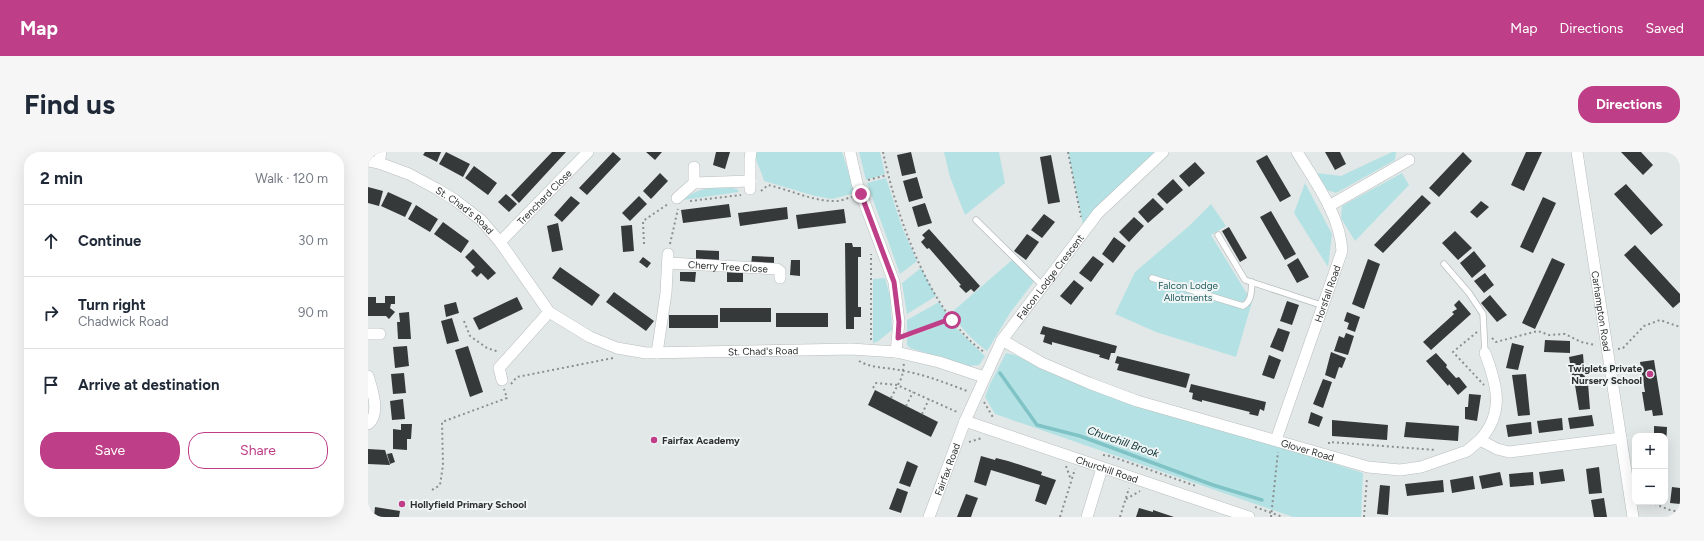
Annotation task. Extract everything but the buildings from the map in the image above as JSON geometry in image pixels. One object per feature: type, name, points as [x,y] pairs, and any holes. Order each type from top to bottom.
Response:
[{"type":"street","name":"Trenchard Close","points":[[500,242],[588,152]]},
{"type":"street","points":[[694,183],[751,191],[751,152]]},
{"type":"street","points":[[850,152],[857,184],[894,282],[899,322],[898,338],[901,353]]},
{"type":"street","name":"Falcon Lodge Crescent","points":[[962,417],[974,398],[1002,340],[1042,285],[1084,230],[1103,208],[1163,152]]},
{"type":"street","name":"Horsfall Road","points":[[1276,440],[1342,251],[1341,234],[1329,206],[1297,152]]},
{"type":"street","name":"Carhampton Road","points":[[1577,152],[1633,517]]},
{"type":"street","name":"St. Chad's Road","points":[[376,159],[409,174],[455,200],[481,220],[500,242],[549,312],[590,337],[617,348],[657,353],[851,349],[901,353],[940,362],[984,377]]},
{"type":"street","points":[[1329,206],[1409,160]]},
{"type":"street","points":[[681,201],[694,183],[694,167]]},
{"type":"street","points":[[657,353],[666,294],[668,259]]},
{"type":"street","name":"Cherry Tree Close","points":[[668,259],[778,269],[780,270],[780,278]]},
{"type":"street","points":[[503,383],[499,368],[549,312]]},
{"type":"street","points":[[368,334],[380,334]]},
{"type":"street","name":"Glover Road","points":[[1002,340],[1049,366],[1089,384],[1137,401],[1368,467],[1400,470],[1421,467],[1440,462],[1468,451],[1488,431],[1498,401]]},
{"type":"street","points":[[1485,353],[1494,376],[1498,401]]},
{"type":"street","points":[[368,376],[372,392],[374,412],[372,421],[368,424]]},
{"type":"street","name":"Churchill Road","points":[[962,417],[1102,468],[1249,517]]},
{"type":"street","name":"Fairfax Road","points":[[929,517],[962,417]]},
{"type":"street","points":[[1480,440],[1497,449],[1509,452],[1621,438]]},
{"type":"street","points":[[1087,517],[1102,468]]},
{"type":"lane","points":[[976,220],[1042,285]]},
{"type":"lane","points":[[1218,235],[1245,280],[1324,306]]},
{"type":"lane","points":[[1444,264],[1469,293],[1483,314],[1485,353]]},
{"type":"lane","points":[[1152,278],[1243,306],[1248,304],[1250,299],[1252,282]]},
{"type":"path","points":[[882,152],[900,219],[910,244],[950,319],[978,348],[993,358]]},
{"type":"path","points":[[1068,152],[1084,230]]},
{"type":"path","points":[[857,184],[888,175]]},
{"type":"path","points":[[644,244],[643,221],[681,201],[762,190],[768,185],[814,198],[837,201],[861,194]]},
{"type":"path","points":[[668,259],[681,201]]},
{"type":"path","points":[[871,351],[871,248],[879,239]]},
{"type":"path","points":[[898,338],[950,319]]},
{"type":"path","points":[[1498,401],[1453,352],[1482,326],[1496,342],[1538,331],[1549,335],[1565,334],[1581,342],[1600,346],[1607,350],[1623,348],[1632,336],[1644,326],[1660,320],[1680,327]]},
{"type":"path","points":[[464,321],[470,336],[487,348],[509,356]]},
{"type":"path","points":[[891,398],[903,370],[901,353]]},
{"type":"path","points":[[432,490],[440,485],[443,465],[442,422],[507,398],[503,383],[513,384],[517,377],[621,357]]},
{"type":"path","points":[[856,360],[867,366],[903,370],[934,378],[968,391],[967,395],[985,403],[994,421]]},
{"type":"path","points":[[873,388],[876,383],[897,385],[929,399],[962,417]]},
{"type":"path","points":[[906,406],[913,392]]},
{"type":"path","points":[[922,414],[929,399]]},
{"type":"path","points":[[1270,517],[1279,447],[1276,440]]},
{"type":"path","points":[[1327,455],[1329,442],[1438,450],[1440,462]]},
{"type":"path","points":[[1066,466],[1072,481]]},
{"type":"path","points":[[1364,517],[1368,467]]},
{"type":"path","points":[[1060,517],[1075,469]]},
{"type":"path","points":[[1120,517],[1129,488]]},
{"type":"path","points":[[1126,499],[1140,492]]},
{"type":"path","points":[[1658,505],[1680,512]]},
{"type":"green space","points":[[756,152],[842,152],[855,193],[832,199],[815,196],[764,181],[756,159]]},
{"type":"green space","points":[[859,152],[880,152],[885,174],[866,180]]},
{"type":"green space","points":[[944,152],[999,152],[1005,183],[965,215],[950,177]]},
{"type":"green space","points":[[1068,152],[1163,152],[1084,230]]},
{"type":"green space","points":[[1392,152],[1396,152],[1395,160],[1336,193],[1327,190],[1317,173],[1341,176]]},
{"type":"green space","points":[[1402,173],[1409,185],[1355,241],[1341,218],[1342,206]]},
{"type":"green space","points":[[886,178],[902,227],[917,261],[900,274],[867,183]]},
{"type":"green space","points":[[1305,183],[1332,234],[1328,267],[1294,213]]},
{"type":"green space","points":[[712,188],[737,189],[739,192],[683,200],[689,195],[700,190]]},
{"type":"green space","name":"Falcon Lodge Allotments","points":[[1211,204],[1226,226],[1211,235],[1252,302],[1236,357],[1156,332],[1115,314],[1135,272],[1189,226]]},
{"type":"green space","points":[[1012,260],[1035,280],[1010,313],[987,351],[968,334],[951,313]]},
{"type":"green space","points":[[921,268],[936,296],[907,314],[902,283]]},
{"type":"green space","points":[[885,278],[890,296],[892,330],[877,342],[873,343],[873,279]]},
{"type":"green space","points":[[939,302],[949,317],[907,334],[907,320]]},
{"type":"green space","points":[[951,321],[959,331],[985,356],[979,365],[969,366],[910,348],[907,345],[907,338]]},
{"type":"green space","points":[[1006,353],[1015,355],[1083,386],[1133,405],[1279,446],[1363,473],[1361,517],[1293,517],[995,414],[985,397]]},
{"type":"waterway","name":"Churchill Brook","points":[[1000,373],[1037,425],[1080,436],[1213,485],[1262,500]]},
{"type":"place","name":"Twiglets Private Nursery School","points":[[1650,374]]},
{"type":"place","name":"Fairfax Academy","points":[[654,440]]},
{"type":"place","name":"Hollyfield Primary School","points":[[402,504]]},
{"type":"route","points":[[861,194],[894,282],[897,296],[899,322],[898,338],[950,319],[952,320]]}]
